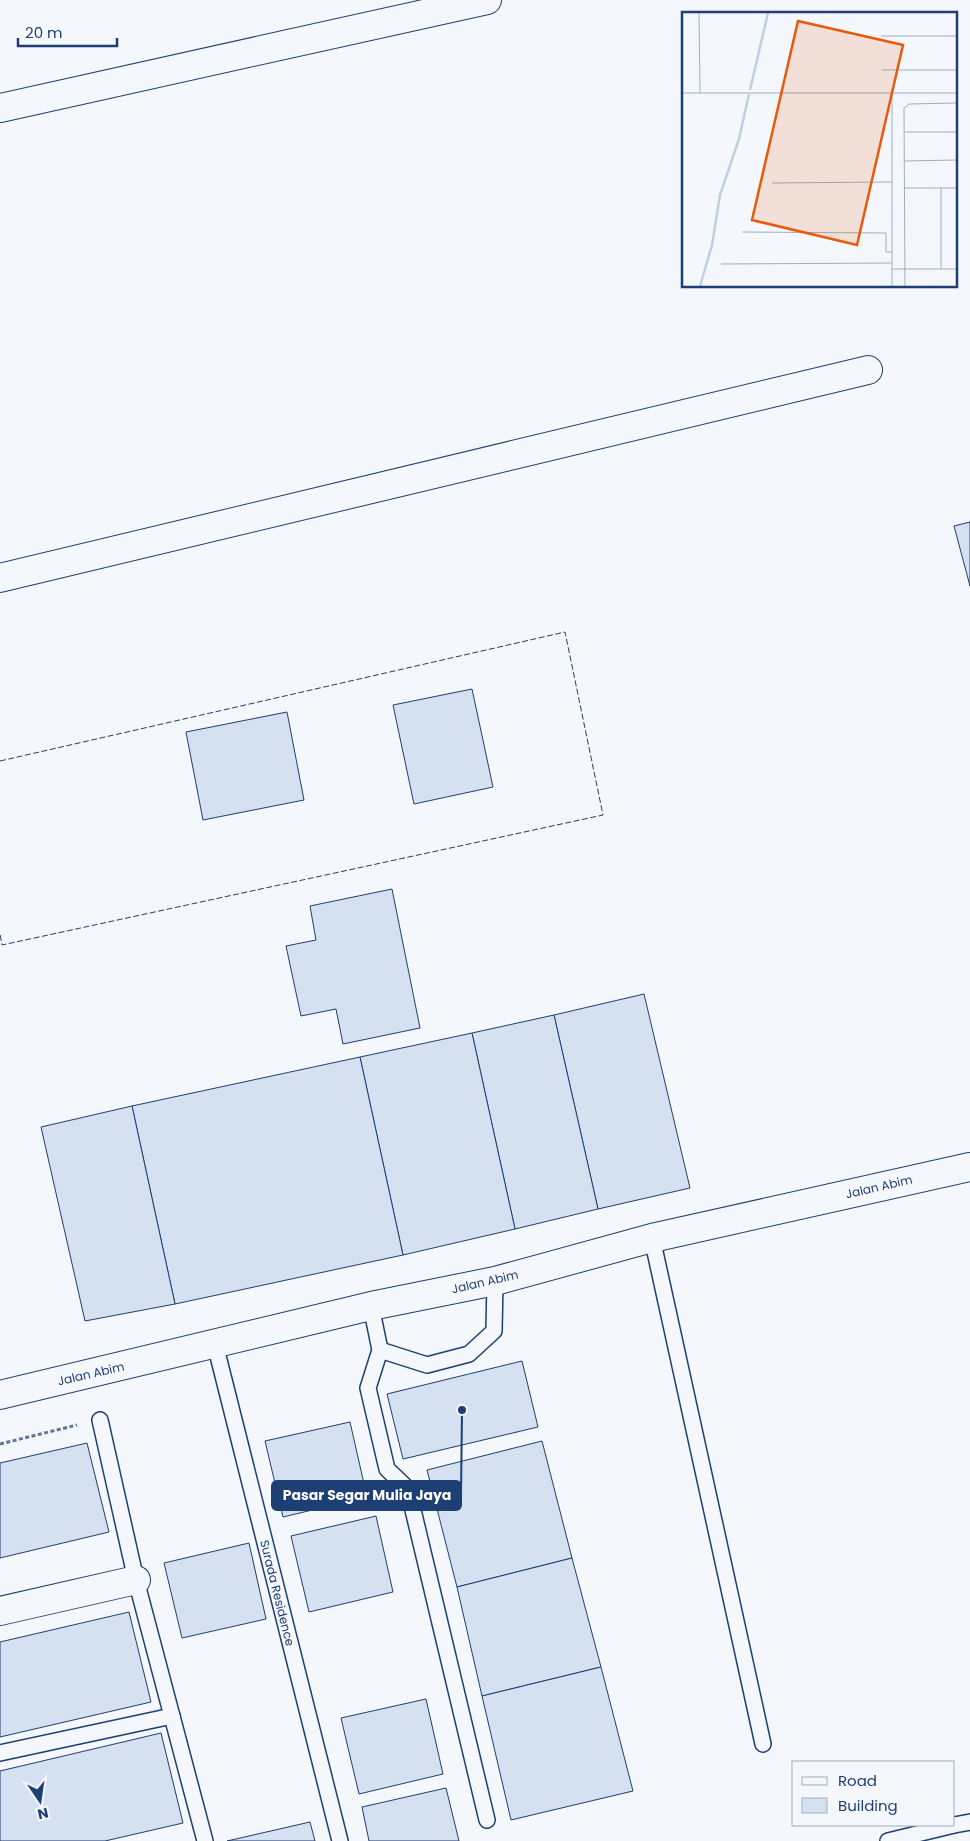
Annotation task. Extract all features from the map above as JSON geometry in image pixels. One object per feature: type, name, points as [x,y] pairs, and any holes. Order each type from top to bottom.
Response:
[{"type":"street","points":[[0,108],[487,0]]},
{"type":"street","points":[[0,578],[868,370]]},
{"type":"street","name":"Jalan Abim","points":[[0,1395],[371,1306],[494,1281],[652,1238],[970,1167]]},
{"type":"street","points":[[0,1611],[136,1580]]},
{"type":"lane","points":[[652,1238],[763,1744]]},
{"type":"lane","points":[[380,1350],[427,1365],[469,1354],[494,1331],[494,1281]]},
{"type":"lane","points":[[371,1306],[380,1350],[368,1388],[387,1469],[408,1488],[487,1820]]},
{"type":"lane","name":"Surada Residence","points":[[215,1344],[340,1841]]},
{"type":"lane","points":[[100,1420],[136,1580],[205,1841]]},
{"type":"lane","points":[[0,1753],[172,1716]]},
{"type":"lane","points":[[955,1825],[970,1822]]},
{"type":"lane","points":[[888,1841],[950,1826]]},
{"type":"path","points":[[0,1444],[100,1420]]},
{"type":"building","points":[[970,522],[970,586],[954,526]]},
{"type":"building","points":[[472,689],[493,787],[414,804],[393,705]]},
{"type":"building","points":[[287,712],[304,800],[203,820],[186,732]]},
{"type":"building","points":[[392,889],[420,1028],[343,1044],[336,1009],[301,1016],[286,946],[316,940],[310,906]]},
{"type":"building","points":[[644,994],[690,1188],[598,1209],[554,1015]]},
{"type":"building","points":[[554,1015],[598,1209],[515,1229],[472,1033]]},
{"type":"building","points":[[472,1033],[515,1229],[403,1255],[360,1057]]},
{"type":"building","points":[[360,1057],[403,1255],[175,1304],[132,1106]]},
{"type":"building","points":[[132,1106],[175,1304],[85,1321],[41,1127]]},
{"type":"building","points":[[522,1361],[538,1427],[403,1459],[387,1394]]},
{"type":"building","points":[[350,1422],[367,1497],[283,1517],[265,1441]]},
{"type":"building","points":[[542,1441],[572,1558],[457,1587],[427,1470]]},
{"type":"building","points":[[87,1443],[109,1532],[0,1558],[0,1463]]},
{"type":"building","points":[[376,1516],[393,1592],[309,1612],[291,1536]]},
{"type":"building","points":[[249,1543],[266,1619],[182,1638],[164,1563]]},
{"type":"building","points":[[572,1558],[601,1667],[482,1696],[457,1587]]},
{"type":"building","points":[[129,1612],[151,1702],[0,1737],[0,1642]]},
{"type":"building","points":[[601,1667],[633,1791],[511,1820],[482,1696]]},
{"type":"building","points":[[426,1699],[443,1774],[359,1794],[341,1718]]},
{"type":"building","points":[[161,1733],[183,1823],[105,1841],[0,1841],[0,1771]]},
{"type":"building","points":[[446,1788],[459,1841],[369,1841],[362,1807]]},
{"type":"building","points":[[310,1822],[315,1841],[227,1841]]},
{"type":"fence","points":[[0,761],[565,632],[603,815],[2,945],[0,934]]},
{"type":"place","name":"Pasar Segar Mulia Jaya","points":[[462,1410]]}]
